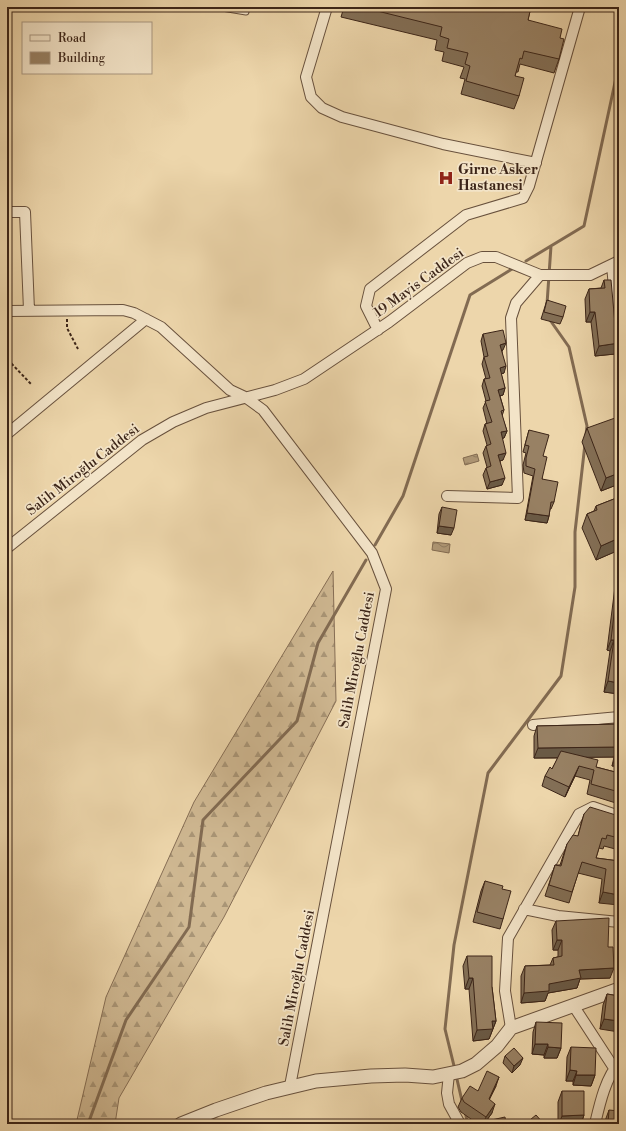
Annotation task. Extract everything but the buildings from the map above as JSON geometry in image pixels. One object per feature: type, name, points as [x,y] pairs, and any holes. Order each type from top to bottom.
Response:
[{"type":"street","points":[[327,7],[306,77],[310,97],[322,108],[342,117],[443,144],[536,163]]},
{"type":"street","points":[[378,330],[366,306],[370,289],[466,215],[523,198],[529,186],[536,163],[580,7]]},
{"type":"street","points":[[7,212],[25,212],[29,310]]},
{"type":"street","name":"19 Mayis Caddesi","points":[[245,397],[275,390],[304,378],[378,330],[467,263],[482,257],[496,257],[540,275],[590,275],[616,263]]},
{"type":"street","points":[[616,263],[619,346]]},
{"type":"street","points":[[447,496],[518,498],[511,318],[516,303],[540,275]]},
{"type":"street","points":[[7,311],[123,310],[161,327],[230,390],[245,397]]},
{"type":"street","points":[[7,434],[146,319]]},
{"type":"street","name":"Salih Miroğlu Caddesi","points":[[7,548],[142,440],[173,422],[206,408],[245,397],[263,410],[372,553],[386,589],[290,1086]]},
{"type":"street","points":[[533,725],[619,717]]},
{"type":"street","points":[[511,1028],[505,991],[508,938],[579,814],[594,807],[619,816]]},
{"type":"street","points":[[524,909],[558,916],[619,922]]},
{"type":"street","points":[[182,1124],[216,1110],[290,1086],[316,1081],[371,1076],[405,1075],[433,1077],[462,1072],[476,1064],[497,1046],[511,1028],[619,989]]},
{"type":"street","points":[[573,1005],[616,1066],[600,1104],[595,1124]]},
{"type":"street","points":[[449,1074],[447,1093],[449,1104],[460,1124]]},
{"type":"lane","points":[[216,7],[246,12]]},
{"type":"path","points":[[68,310],[67,328],[78,349]]},
{"type":"path","points":[[7,355],[8,360],[31,384]]},
{"type":"green space","points":[[333,571],[336,701],[224,917],[119,1098],[115,1124],[76,1124],[106,997],[194,802]]},
{"type":"water","points":[[477,454],[479,461],[465,465],[463,458]]},
{"type":"water","points":[[433,542],[450,544],[449,553],[432,550]]},
{"type":"waterway","points":[[526,261],[584,226],[619,64]]},
{"type":"waterway","points":[[547,304],[551,246]]},
{"type":"waterway","points":[[375,545],[403,496],[470,295],[512,269]]},
{"type":"waterway","points":[[550,320],[569,347],[587,426],[586,435]]},
{"type":"waterway","points":[[455,1070],[445,1029],[454,945],[488,773],[561,676],[575,587],[575,532],[585,444]]},
{"type":"waterway","points":[[88,1124],[126,1020],[189,927],[203,820],[297,721],[318,643],[366,560]]},
{"type":"waterway","points":[[456,1075],[462,1101]]},
{"type":"waterway","points":[[465,1112],[468,1124]]},
{"type":"place","name":"Girne Asker Hastanesi","points":[[446,178]]}]
